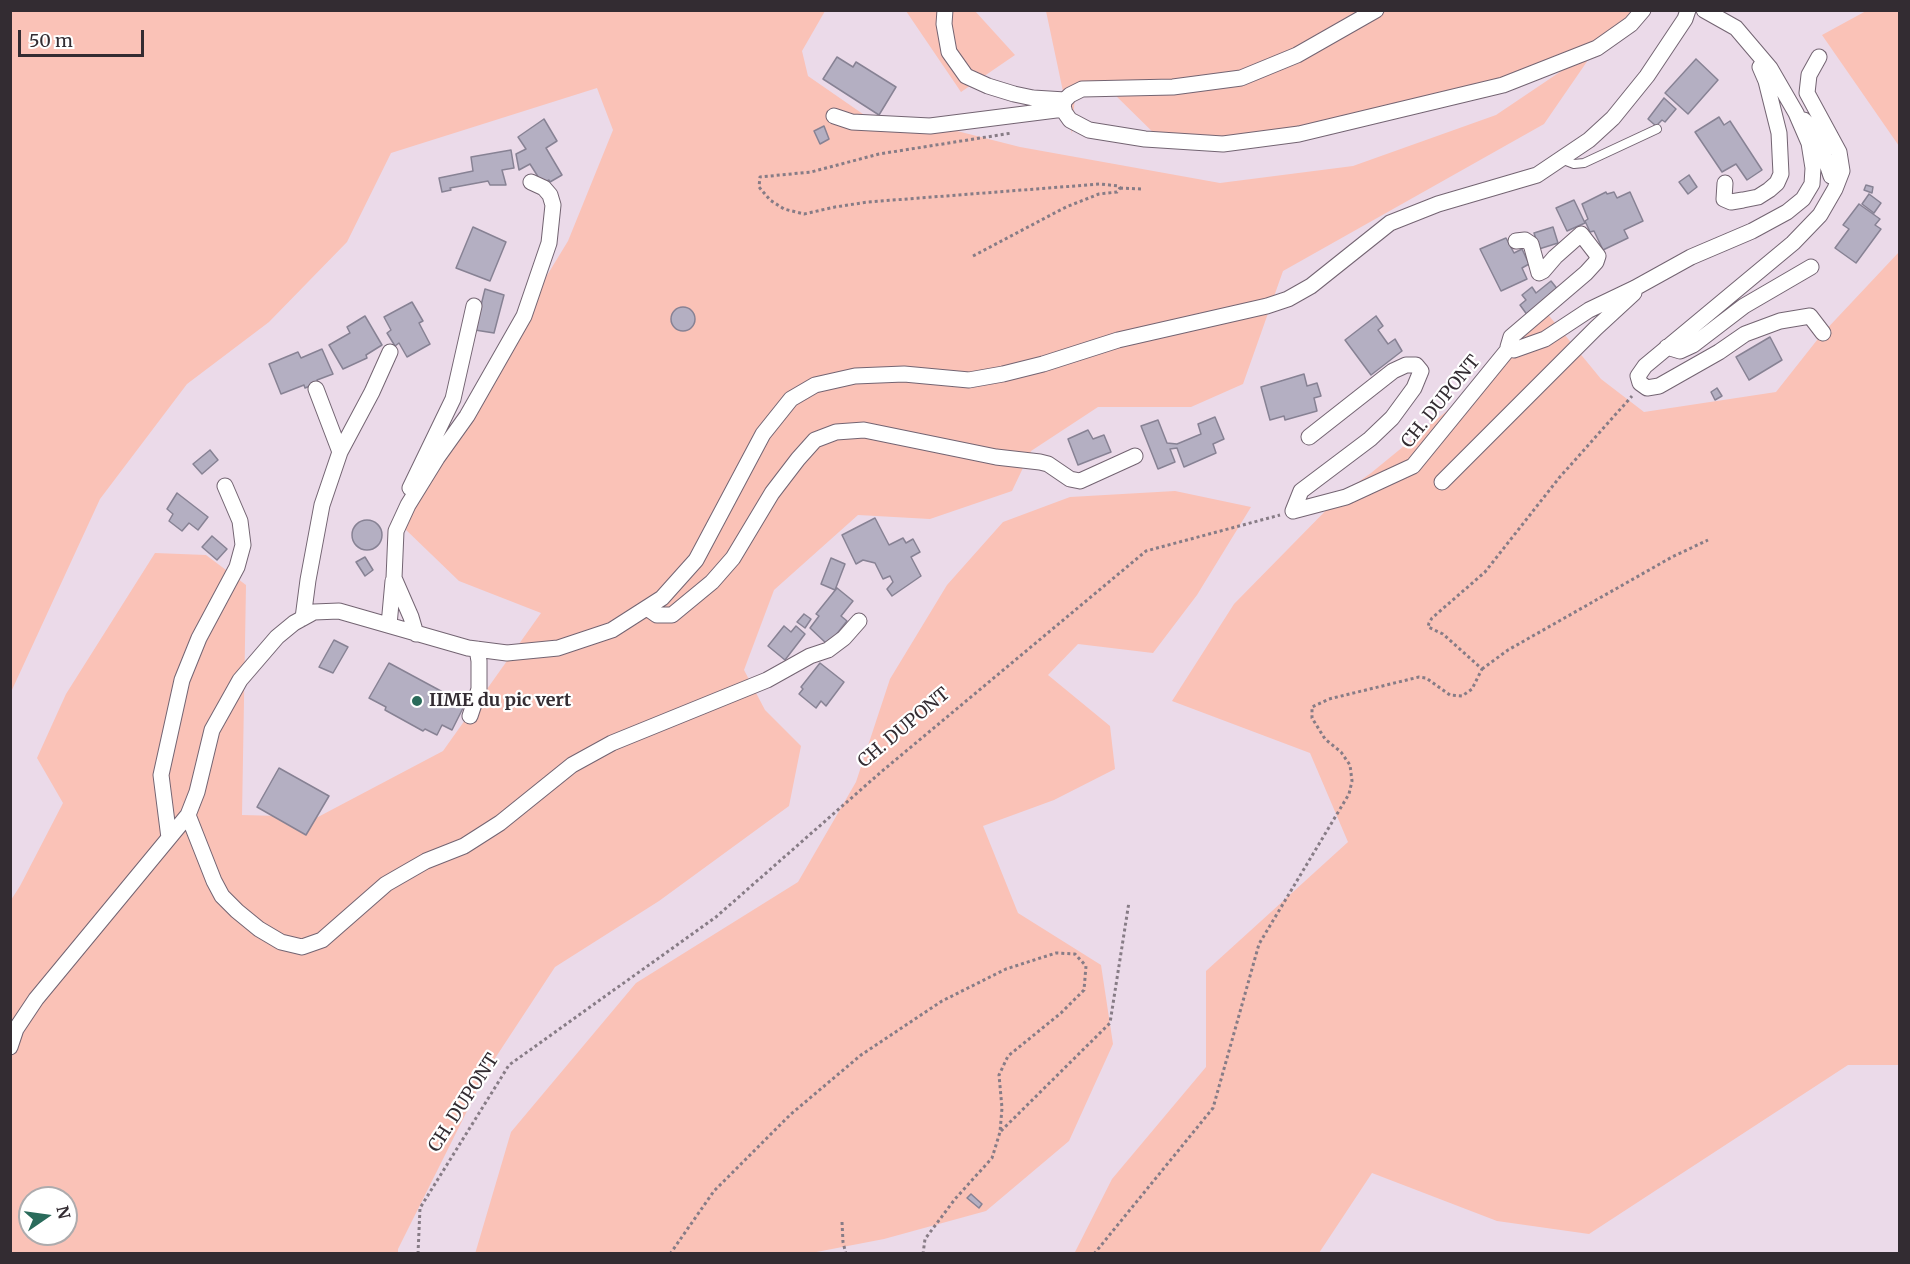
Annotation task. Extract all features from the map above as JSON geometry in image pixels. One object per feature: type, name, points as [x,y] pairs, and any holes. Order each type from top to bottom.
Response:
[{"type":"street","points":[[945,10],[944,24],[949,52],[966,76],[1014,94],[1064,104]]},
{"type":"street","points":[[834,116],[852,122],[930,126],[1064,104],[1070,95],[1082,89],[1173,87],[1241,78],[1297,55],[1376,10]]},
{"type":"street","points":[[1064,104],[1070,120],[1089,130],[1145,139],[1222,144],[1299,134],[1503,85],[1597,48],[1630,24],[1643,10]]},
{"type":"street","points":[[10,1047],[16,1029],[36,999],[188,815],[197,792],[212,730],[240,680],[277,636],[303,618],[314,612],[339,611],[416,634],[477,649],[507,653],[558,648],[612,630],[662,598],[696,560],[763,434],[791,399],[816,385],[865,376],[904,374],[969,380],[980,378],[1043,364],[1118,340],[1267,306],[1288,299],[1311,286],[1390,223],[1438,204],[1537,175],[1589,140],[1613,118],[1647,76],[1685,19],[1688,10]]},
{"type":"street","points":[[1510,347],[1515,350],[1545,339],[1589,310],[1640,286],[1691,257],[1787,212],[1803,199],[1812,184],[1809,143],[1796,113],[1770,68],[1736,28],[1704,10]]},
{"type":"street","points":[[1725,183],[1724,199],[1731,202],[1758,197],[1777,183],[1781,174],[1782,157],[1778,125],[1766,81],[1751,46]]},
{"type":"street","points":[[1819,57],[1809,75],[1807,93],[1839,152],[1842,171],[1835,189],[1820,214],[1793,243],[1645,366],[1638,376],[1647,388],[1659,386],[1745,334],[1780,321],[1810,316],[1823,333]]},
{"type":"street","points":[[1796,113],[1817,134],[1832,176],[1840,175]]},
{"type":"street","points":[[396,531],[408,505],[467,416],[524,316],[549,243],[553,205],[550,195],[544,188],[531,182]]},
{"type":"street","name":"CH. DUPONT","points":[[1293,511],[1346,497],[1413,466],[1510,347],[1508,347],[1511,337],[1586,273],[1596,262],[1598,256],[1581,234],[1539,273],[1531,244],[1525,240],[1516,241]]},
{"type":"street","points":[[1668,348],[1680,351],[1693,345],[1744,306],[1811,267]]},
{"type":"street","points":[[1442,482],[1640,286]]},
{"type":"street","points":[[389,625],[396,531],[413,478],[453,399],[474,306]]},
{"type":"street","points":[[303,618],[322,505],[340,452],[390,352]]},
{"type":"street","points":[[1293,511],[1301,491],[1362,445],[1392,417],[1414,388],[1421,371],[1416,364],[1406,365],[1393,371],[1309,437]]},
{"type":"street","points":[[316,389],[340,452]]},
{"type":"street","points":[[647,608],[657,615],[672,615],[712,582],[733,558],[772,493],[798,459],[815,440],[836,432],[864,430],[996,457],[1040,462],[1048,464],[1070,479],[1080,481],[1136,456]]},
{"type":"street","points":[[169,838],[161,776],[182,680],[199,638],[237,567],[243,545],[240,521],[225,486]]},
{"type":"street","points":[[394,578],[416,634]]},
{"type":"street","points":[[188,815],[222,896],[259,929],[281,942],[302,947],[322,940],[386,884],[426,861],[464,846],[500,823],[572,765],[612,744],[767,680],[810,656],[828,650],[844,638],[860,621]]},
{"type":"street","points":[[470,716],[479,689],[477,649]]},
{"type":"lane","points":[[1561,159],[1567,163],[1584,163],[1657,129]]},
{"type":"path","points":[[1018,132],[879,154],[811,172],[759,177],[759,188],[770,200],[784,209],[804,214],[868,202],[1100,184],[1143,189]]},
{"type":"path","points":[[973,256],[1066,207],[1099,194],[1117,192],[1120,188]]},
{"type":"path","points":[[1482,669],[1443,634],[1428,627],[1432,618],[1485,572],[1559,478],[1642,384]]},
{"type":"path","name":"CH. DUPONT","points":[[418,1254],[420,1208],[509,1065],[716,917],[881,772],[1146,551],[1293,511]]},
{"type":"path","points":[[1094,1254],[1213,1108],[1259,944],[1349,794],[1352,781],[1350,765],[1341,752],[1324,740],[1312,718],[1312,707],[1329,699],[1419,677],[1426,678],[1450,694],[1462,696],[1472,689],[1482,669],[1508,650],[1672,557],[1708,540]]},
{"type":"path","points":[[1000,1132],[1110,1023],[1129,902]]},
{"type":"path","points":[[670,1254],[714,1191],[791,1114],[861,1054],[942,1001],[1006,969],[1056,953],[1075,954],[1086,966],[1084,990],[1061,1013],[1008,1056],[999,1075],[1002,1108],[1000,1132],[992,1158],[955,1199],[925,1239],[923,1254]]},
{"type":"path","points":[[842,1221],[846,1254]]},
{"type":"shaded area","points":[[11,11],[825,11],[802,51],[808,76],[873,121],[957,131],[1020,147],[1220,183],[1353,166],[1496,115],[1597,47],[1544,124],[1283,271],[1243,384],[1191,407],[1098,407],[1031,451],[1012,491],[930,519],[858,515],[774,590],[744,670],[765,710],[801,746],[789,806],[659,901],[555,967],[488,1069],[398,1253],[11,1253],[11,900],[63,803],[37,758],[66,694],[155,553],[206,555],[246,585],[242,815],[318,817],[443,751],[541,613],[459,581],[403,527],[482,382],[568,241],[613,130],[597,88],[391,153],[347,242],[269,322],[187,384],[100,499],[11,692]]},
{"type":"shaded area","points":[[906,11],[975,11],[1015,55],[961,92]]},
{"type":"shaded area","points":[[1046,11],[1638,11],[1614,39],[1503,83],[1331,126],[1168,147],[1110,90],[1075,95],[1072,134]]},
{"type":"shaded area","points":[[1866,11],[1899,11],[1899,146],[1822,35]]},
{"type":"shaded area","points":[[1899,252],[1899,1065],[1848,1065],[1589,1234],[1497,1221],[1372,1173],[1319,1253],[1074,1254],[1112,1179],[1206,1067],[1206,971],[1348,842],[1310,753],[1172,701],[1234,604],[1343,493],[1470,392],[1546,312],[1601,379],[1644,412],[1776,392],[1821,335]]},
{"type":"shaded area","points":[[1175,491],[1251,507],[1197,595],[1153,653],[1078,644],[1048,675],[1110,726],[1115,769],[1054,800],[983,826],[1018,913],[1101,965],[1113,1044],[1069,1141],[986,1211],[884,1239],[806,1254],[475,1254],[511,1132],[636,983],[798,882],[856,782],[890,679],[947,585],[1003,522],[1070,497]]},
{"type":"building","points":[[837,57],[853,67],[856,62],[896,87],[879,115],[823,79]]},
{"type":"building","points":[[1696,59],[1718,80],[1688,114],[1665,93]]},
{"type":"building","points":[[1664,98],[1676,109],[1665,122],[1662,120],[1656,126],[1648,119]]},
{"type":"building","points":[[1719,117],[1724,125],[1730,121],[1762,170],[1747,180],[1736,164],[1722,172],[1695,132]]},
{"type":"building","points":[[544,119],[557,141],[546,148],[562,175],[550,182],[549,180],[542,183],[530,164],[519,170],[516,154],[526,149],[518,137]]},
{"type":"building","points":[[824,126],[829,139],[820,144],[814,131]]},
{"type":"building","points":[[511,150],[514,168],[502,170],[506,185],[490,185],[488,181],[450,188],[451,190],[442,192],[439,178],[473,171],[471,157]]},
{"type":"building","points":[[1689,175],[1697,187],[1688,194],[1679,182]]},
{"type":"building","points":[[1866,185],[1873,187],[1872,193],[1864,190]]},
{"type":"building","points":[[1606,192],[1607,194],[1614,192],[1617,198],[1630,192],[1643,221],[1624,230],[1628,238],[1603,250],[1594,231],[1590,232],[1582,204]]},
{"type":"building","points":[[1869,194],[1881,203],[1874,213],[1862,204]]},
{"type":"building","points":[[1574,200],[1585,223],[1567,231],[1556,208]]},
{"type":"building","points":[[1859,204],[1880,219],[1875,225],[1881,229],[1856,263],[1835,248],[1849,229],[1843,225]]},
{"type":"building","points":[[473,227],[506,242],[490,281],[456,268]]},
{"type":"building","points":[[1553,227],[1558,243],[1539,249],[1534,233]]},
{"type":"building","points":[[1506,238],[1514,253],[1522,249],[1529,264],[1522,268],[1527,279],[1501,291],[1480,249]]},
{"type":"building","points":[[1551,281],[1559,291],[1528,316],[1520,305],[1526,300],[1522,295],[1532,287],[1536,293]]},
{"type":"building","points":[[485,289],[504,295],[494,333],[475,330]]},
{"type":"building","points":[[412,302],[423,321],[419,323],[430,344],[407,357],[399,343],[395,346],[387,333],[391,330],[384,317]]},
{"type":"building","points":[[678,307],[688,307],[695,314],[695,324],[688,331],[678,331],[671,324],[671,314]]},
{"type":"building","points":[[365,316],[382,345],[366,355],[367,358],[343,369],[329,345],[350,333],[347,327]]},
{"type":"building","points":[[1376,316],[1383,326],[1378,330],[1388,344],[1395,339],[1402,351],[1371,375],[1345,340]]},
{"type":"building","points":[[1770,337],[1782,360],[1749,380],[1736,357]]},
{"type":"building","points":[[322,349],[333,374],[305,388],[304,385],[281,394],[269,364],[298,352],[301,358]]},
{"type":"building","points":[[1304,374],[1307,386],[1317,383],[1321,396],[1314,398],[1317,411],[1285,420],[1284,416],[1270,420],[1261,387]]},
{"type":"building","points":[[1717,388],[1722,396],[1715,400],[1711,392]]},
{"type":"building","points":[[1215,417],[1224,439],[1213,444],[1216,453],[1184,467],[1177,448],[1170,449],[1175,462],[1158,469],[1141,426],[1158,420],[1167,443],[1177,444],[1201,434],[1198,424]]},
{"type":"building","points":[[1088,430],[1093,439],[1104,435],[1111,452],[1078,465],[1068,439]]},
{"type":"building","points":[[210,450],[218,460],[202,474],[193,464]]},
{"type":"building","points":[[177,493],[208,517],[198,530],[189,523],[182,531],[169,521],[173,514],[167,509]]},
{"type":"building","points":[[875,518],[889,545],[903,538],[906,543],[913,539],[920,552],[911,557],[921,576],[892,596],[887,589],[893,582],[890,576],[883,579],[875,563],[863,560],[856,564],[842,535]]},
{"type":"building","points":[[367,520],[378,524],[382,535],[378,546],[367,550],[356,546],[352,535],[356,524]]},
{"type":"building","points":[[212,536],[227,549],[217,560],[202,547]]},
{"type":"building","points":[[365,557],[373,570],[365,576],[356,562]]},
{"type":"building","points":[[831,558],[845,564],[835,590],[821,584]]},
{"type":"building","points":[[837,588],[853,601],[841,616],[847,621],[828,645],[810,628],[819,616],[816,614]]},
{"type":"building","points":[[804,614],[811,619],[805,628],[797,622]]},
{"type":"building","points":[[784,626],[791,632],[796,626],[805,634],[785,660],[768,646]]},
{"type":"building","points":[[334,640],[348,647],[333,673],[319,667]]},
{"type":"building","name":"IIME du pic vert","points":[[389,663],[465,704],[452,730],[442,725],[437,735],[425,729],[423,731],[385,710],[386,707],[369,698]]},
{"type":"building","points":[[820,663],[844,682],[826,706],[821,701],[816,708],[799,694],[803,689],[801,687]]},
{"type":"building","points":[[279,768],[329,796],[306,835],[257,807]]},
{"type":"building","points":[[971,1194],[982,1204],[979,1208],[967,1198]]},
{"type":"place","name":"IIME du pic vert","points":[[417,701]]}]
